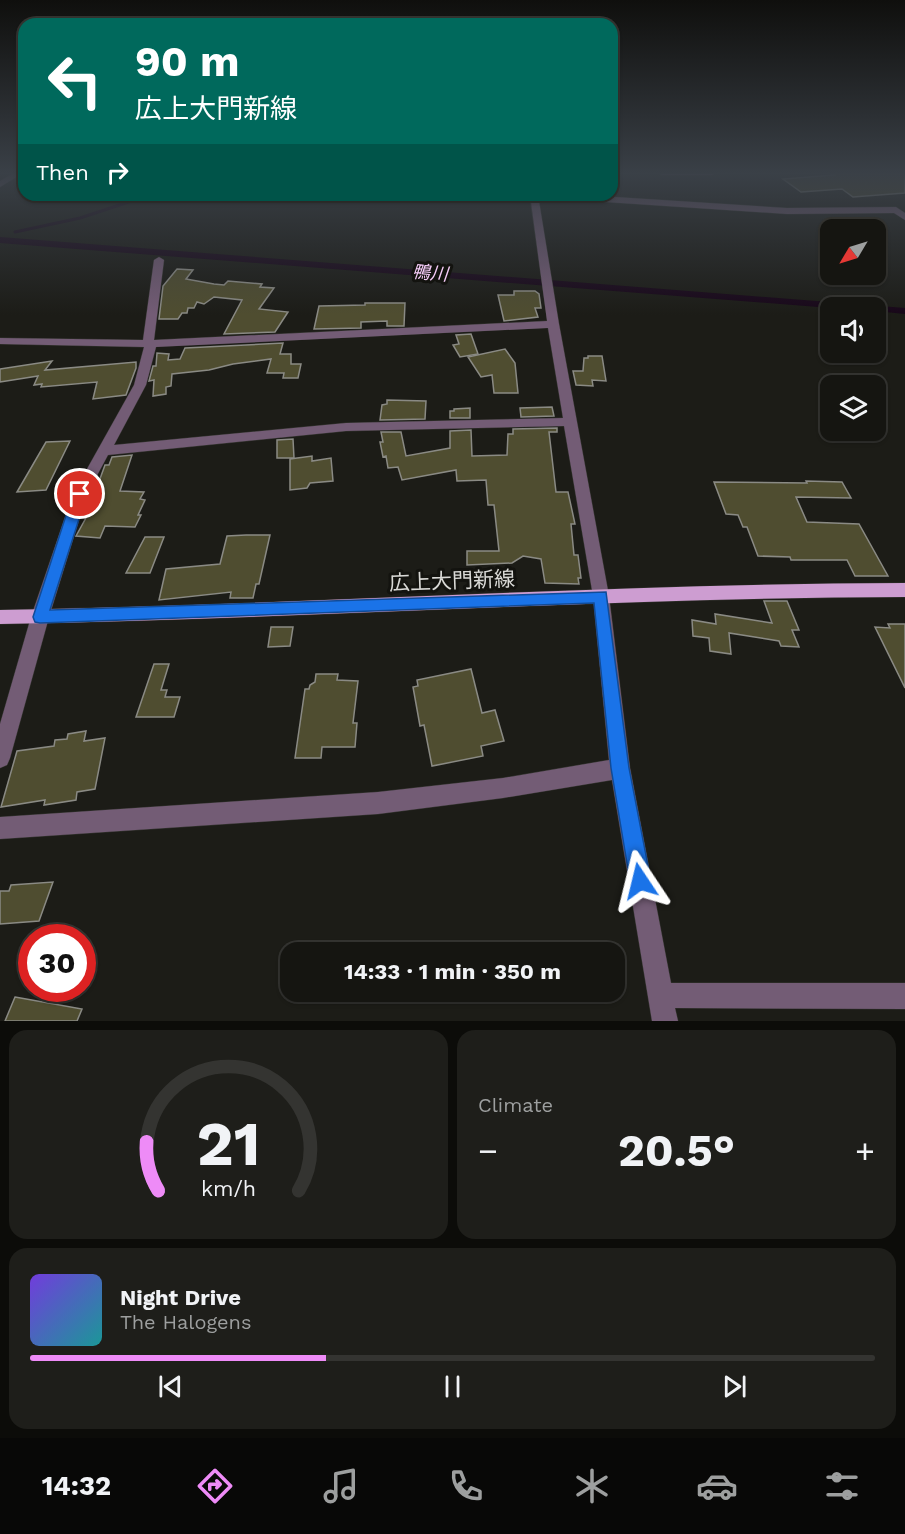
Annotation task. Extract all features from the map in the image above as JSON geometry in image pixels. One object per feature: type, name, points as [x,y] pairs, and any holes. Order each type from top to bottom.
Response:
[{"type":"main road","name":"広上大門新線","points":[[0,617],[764,589],[905,590]]},
{"type":"street","points":[[538,221],[569,422],[601,596],[620,768],[665,1021]]},
{"type":"street","points":[[0,758],[40,617],[80,494],[140,385],[150,344],[159,260]]},
{"type":"street","points":[[0,341],[150,344],[553,324]]},
{"type":"street","points":[[104,451],[346,427],[569,422]]},
{"type":"street","points":[[0,828],[378,803],[503,789],[620,768]]},
{"type":"street","points":[[660,995],[905,996]]},
{"type":"water","name":"鴨川","points":[[0,237],[820,301],[820,307],[0,243]]},
{"type":"water","points":[[886,307],[905,308],[905,314],[886,312]]},
{"type":"building","points":[[177,269],[193,270],[186,279],[224,285],[228,281],[262,284],[260,287],[274,288],[259,309],[288,312],[275,332],[224,334],[242,300],[214,297],[204,304],[197,302],[194,308],[188,308],[187,313],[182,313],[178,319],[159,319],[163,286]]},
{"type":"building","points":[[514,291],[535,291],[539,294],[541,308],[535,308],[538,317],[504,321],[498,295],[514,295]]},
{"type":"building","points":[[365,303],[405,303],[404,326],[387,326],[387,321],[361,322],[361,328],[314,329],[319,306],[365,305]]},
{"type":"building","points":[[471,334],[478,354],[460,357],[453,345],[459,344],[456,335]]},
{"type":"building","points":[[283,343],[280,354],[291,354],[291,364],[301,364],[298,378],[283,378],[284,373],[267,373],[271,359],[172,374],[171,386],[166,387],[166,394],[153,396],[154,380],[149,381],[153,366],[156,366],[157,353],[169,354],[168,360],[180,359],[185,348]]},
{"type":"building","points":[[505,349],[515,363],[518,393],[494,393],[492,375],[481,377],[468,357]]},
{"type":"building","points":[[602,356],[606,381],[592,380],[593,386],[576,385],[573,371],[583,371],[584,358]]},
{"type":"building","points":[[52,361],[45,370],[136,362],[136,368],[126,395],[93,399],[97,382],[41,387],[42,384],[34,385],[38,376],[0,382],[0,369]]},
{"type":"building","points":[[387,400],[426,401],[425,419],[380,420],[382,405],[387,404]]},
{"type":"building","points":[[552,407],[554,416],[521,417],[520,408]]},
{"type":"building","points":[[470,408],[470,418],[450,418],[450,411],[454,409]]},
{"type":"building","points":[[557,428],[557,432],[549,432],[556,492],[568,492],[575,524],[571,524],[574,555],[578,555],[581,578],[578,578],[579,584],[545,583],[541,559],[523,556],[512,563],[467,565],[467,551],[499,551],[494,505],[488,505],[486,480],[457,481],[456,470],[402,480],[398,467],[388,468],[380,442],[383,442],[381,432],[401,432],[406,456],[450,448],[450,431],[471,430],[472,456],[507,455],[508,434],[513,434],[513,429]]},
{"type":"building","points":[[293,439],[294,458],[277,458],[277,440]]},
{"type":"building","points":[[70,441],[46,490],[17,492],[46,442]]},
{"type":"building","points":[[132,455],[120,491],[144,492],[140,499],[145,500],[135,527],[105,526],[100,538],[76,536],[103,487],[97,487],[105,465],[109,465],[112,457]]},
{"type":"building","points":[[312,456],[312,461],[331,458],[333,481],[310,483],[307,488],[290,490],[290,459]]},
{"type":"building","points":[[806,481],[842,482],[851,498],[796,497],[807,522],[859,524],[888,576],[855,576],[847,560],[791,560],[790,557],[758,556],[747,527],[743,527],[738,515],[726,514],[714,482],[807,483]]},
{"type":"building","points":[[270,535],[259,584],[256,584],[253,598],[230,598],[231,592],[159,600],[166,569],[220,564],[227,536]]},
{"type":"building","points":[[145,537],[164,537],[150,573],[126,573]]},
{"type":"building","points":[[764,601],[787,601],[799,630],[792,630],[799,647],[781,646],[779,641],[729,633],[731,654],[710,651],[709,638],[693,636],[692,620],[716,624],[715,614],[772,623]]},
{"type":"building","points":[[888,624],[905,624],[905,688],[875,627],[890,628]]},
{"type":"building","points":[[271,627],[293,627],[290,646],[268,647]]},
{"type":"building","points":[[154,664],[169,664],[161,690],[167,690],[165,697],[180,697],[174,717],[136,717]]},
{"type":"building","points":[[471,669],[482,713],[495,710],[504,741],[481,746],[483,756],[432,766],[424,725],[420,726],[413,687],[418,686],[417,680]]},
{"type":"building","points":[[316,674],[338,674],[337,680],[358,681],[353,723],[357,723],[355,747],[322,747],[321,758],[295,758],[305,689],[309,689],[310,685],[315,682]]},
{"type":"building","points":[[86,731],[84,741],[105,738],[95,789],[77,792],[76,800],[44,805],[45,800],[1,807],[17,751],[54,746],[55,740],[67,739],[68,734]]},
{"type":"building","points":[[53,882],[39,921],[0,924],[0,891],[9,891],[11,885]]},
{"type":"building","points":[[15,997],[18,998],[18,1002],[43,1002],[82,1009],[77,1021],[5,1021]]},
{"type":"waterway","points":[[15,232],[68,221]]},
{"type":"route","points":[[80,494],[40,617],[441,604],[601,596],[620,768],[640,881]]}]
